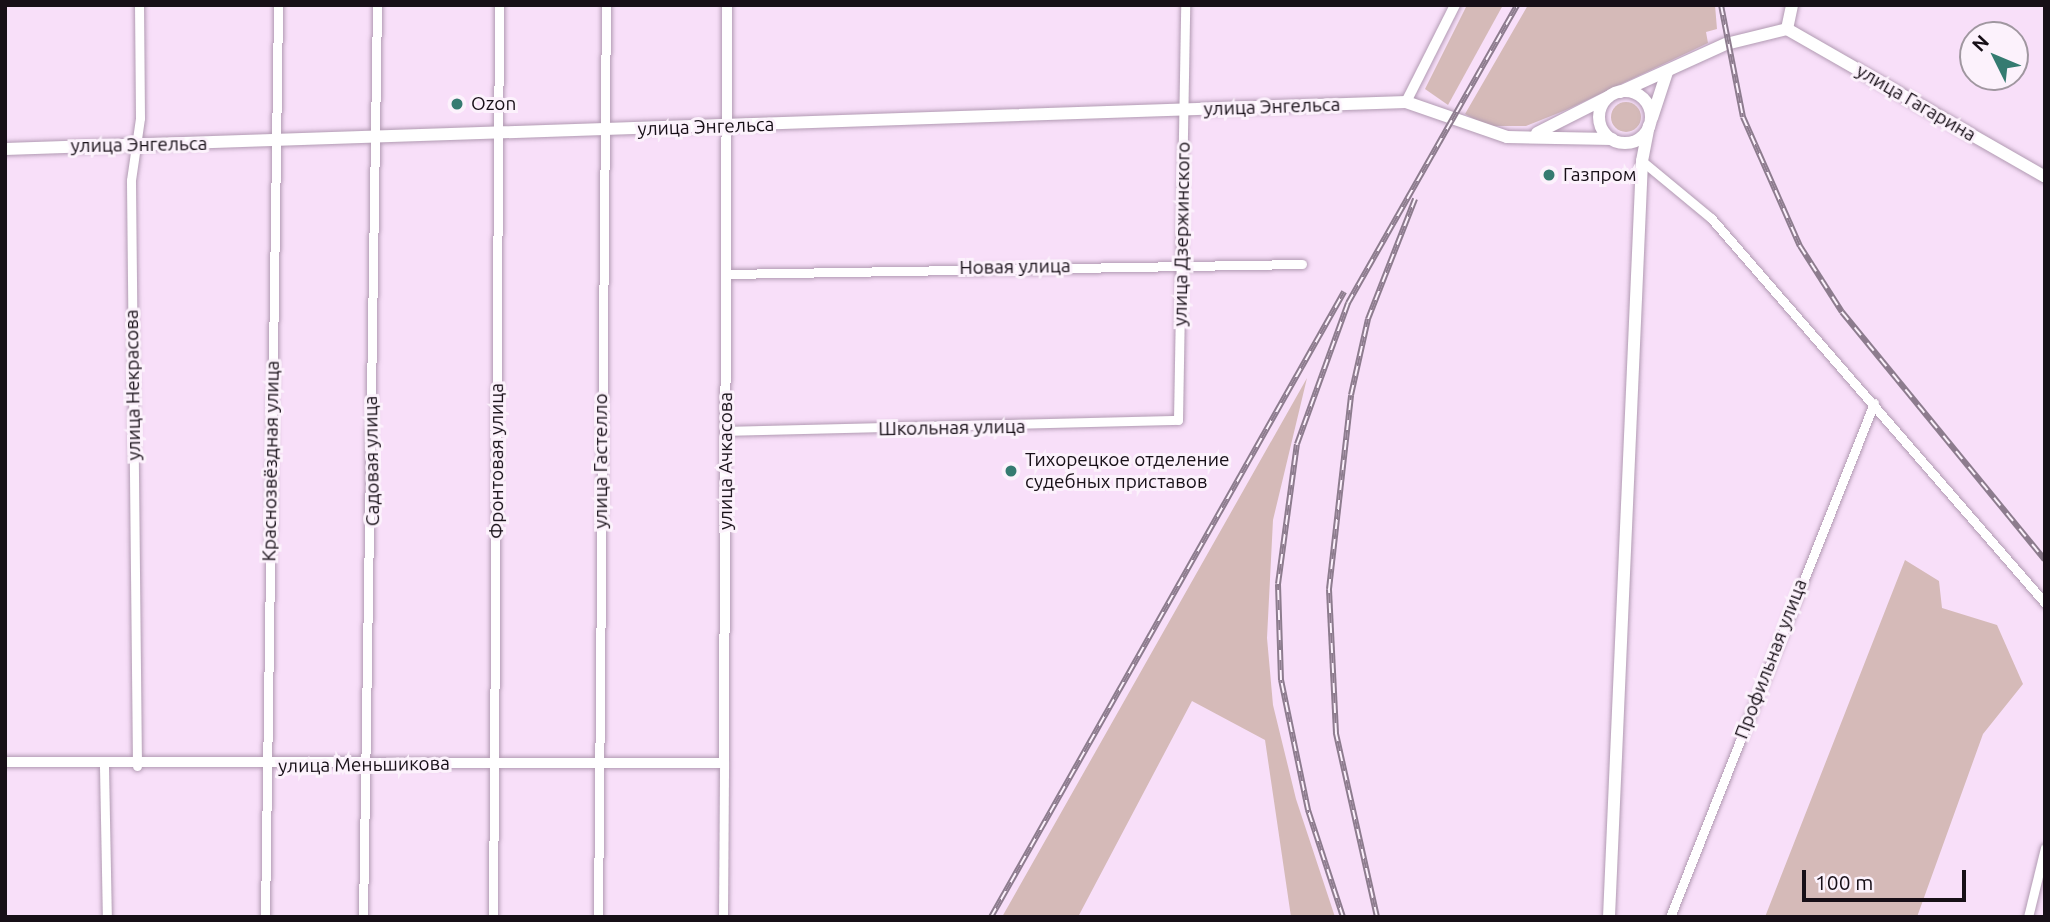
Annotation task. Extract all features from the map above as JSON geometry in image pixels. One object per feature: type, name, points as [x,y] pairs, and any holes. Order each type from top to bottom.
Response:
[{"type":"main road","points":[[1536,133],[1616,93],[1726,44],[1787,29],[1792,5]]},
{"type":"main road","name":"улица Гагарина","points":[[1787,29],[2045,177]]},
{"type":"main road","points":[[1609,917],[1642,161],[1650,123],[1667,72]]},
{"type":"main road","points":[[1616,93],[1643,98],[1650,123]]},
{"type":"main road","points":[[1616,93],[1600,115],[1618,141],[1642,161]]},
{"type":"main road","name":"улица Энгельса","points":[[5,149],[276,143],[1406,102],[1437,108],[1485,133],[1536,133],[1618,141]]},
{"type":"main road","points":[[1618,141],[1638,139],[1650,123]]},
{"type":"street","name":"улица Некрасова","points":[[137,766],[134,145],[139,5]]},
{"type":"street","name":"Краснозвёздная улица","points":[[265,917],[278,5]]},
{"type":"street","name":"Садовая улица","points":[[363,917],[377,5]]},
{"type":"street","name":"Фронтовая улица","points":[[493,917],[499,5]]},
{"type":"street","name":"улица Гастелло","points":[[598,917],[606,5]]},
{"type":"street","name":"улица Ачкасова","points":[[723,917],[728,274],[727,5]]},
{"type":"street","name":"улица Дзержинского","points":[[1178,420],[1184,263],[1185,5]]},
{"type":"street","points":[[1406,102],[1455,5]]},
{"type":"street","points":[[1642,161],[1711,218],[2045,603]]},
{"type":"street","name":"Новая улица","points":[[728,274],[1184,263],[1302,264]]},
{"type":"street","name":"Профильная улица","points":[[1670,917],[1874,403]]},
{"type":"street","name":"Школьная улица","points":[[726,431],[1178,420]]},
{"type":"street","name":"улица Меньшикова","points":[[5,762],[104,767],[598,762],[724,764]]},
{"type":"street","points":[[104,767],[107,917]]},
{"type":"street","points":[[2028,917],[2045,848]]},
{"type":"shaded area","points":[[1467,5],[1503,5],[1448,105],[1425,89]]},
{"type":"shaded area","points":[[1528,5],[1715,5],[1717,29],[1706,32],[1708,43],[1566,110],[1526,126],[1487,126],[1465,114]]},
{"type":"shaded area","points":[[1626,102],[1637,106],[1641,117],[1637,128],[1626,132],[1615,128],[1611,117],[1615,106]]},
{"type":"shaded area","points":[[1307,378],[1273,520],[1267,638],[1273,705],[1296,799],[1335,917],[1291,917],[1265,740],[1192,701],[1078,917],[1002,917]]},
{"type":"shaded area","points":[[1905,560],[1939,581],[1942,608],[1997,625],[2023,684],[1983,734],[1917,917],[1765,917]]},
{"type":"railway","points":[[1343,917],[1308,810],[1281,680],[1278,584],[1297,444],[1348,303],[1517,5]]},
{"type":"railway","points":[[1721,5],[1743,117],[1800,246],[1842,312],[2045,560]]},
{"type":"railway","points":[[1377,917],[1336,733],[1329,589],[1351,395],[1368,319],[1415,199]]},
{"type":"railway","points":[[991,917],[1344,292]]},
{"type":"place","name":"Ozon","points":[[457,104]]},
{"type":"place","name":"Газпром","points":[[1549,175]]},
{"type":"place","name":"Тихорецкое отделение судебных приставов","points":[[1011,471]]}]
